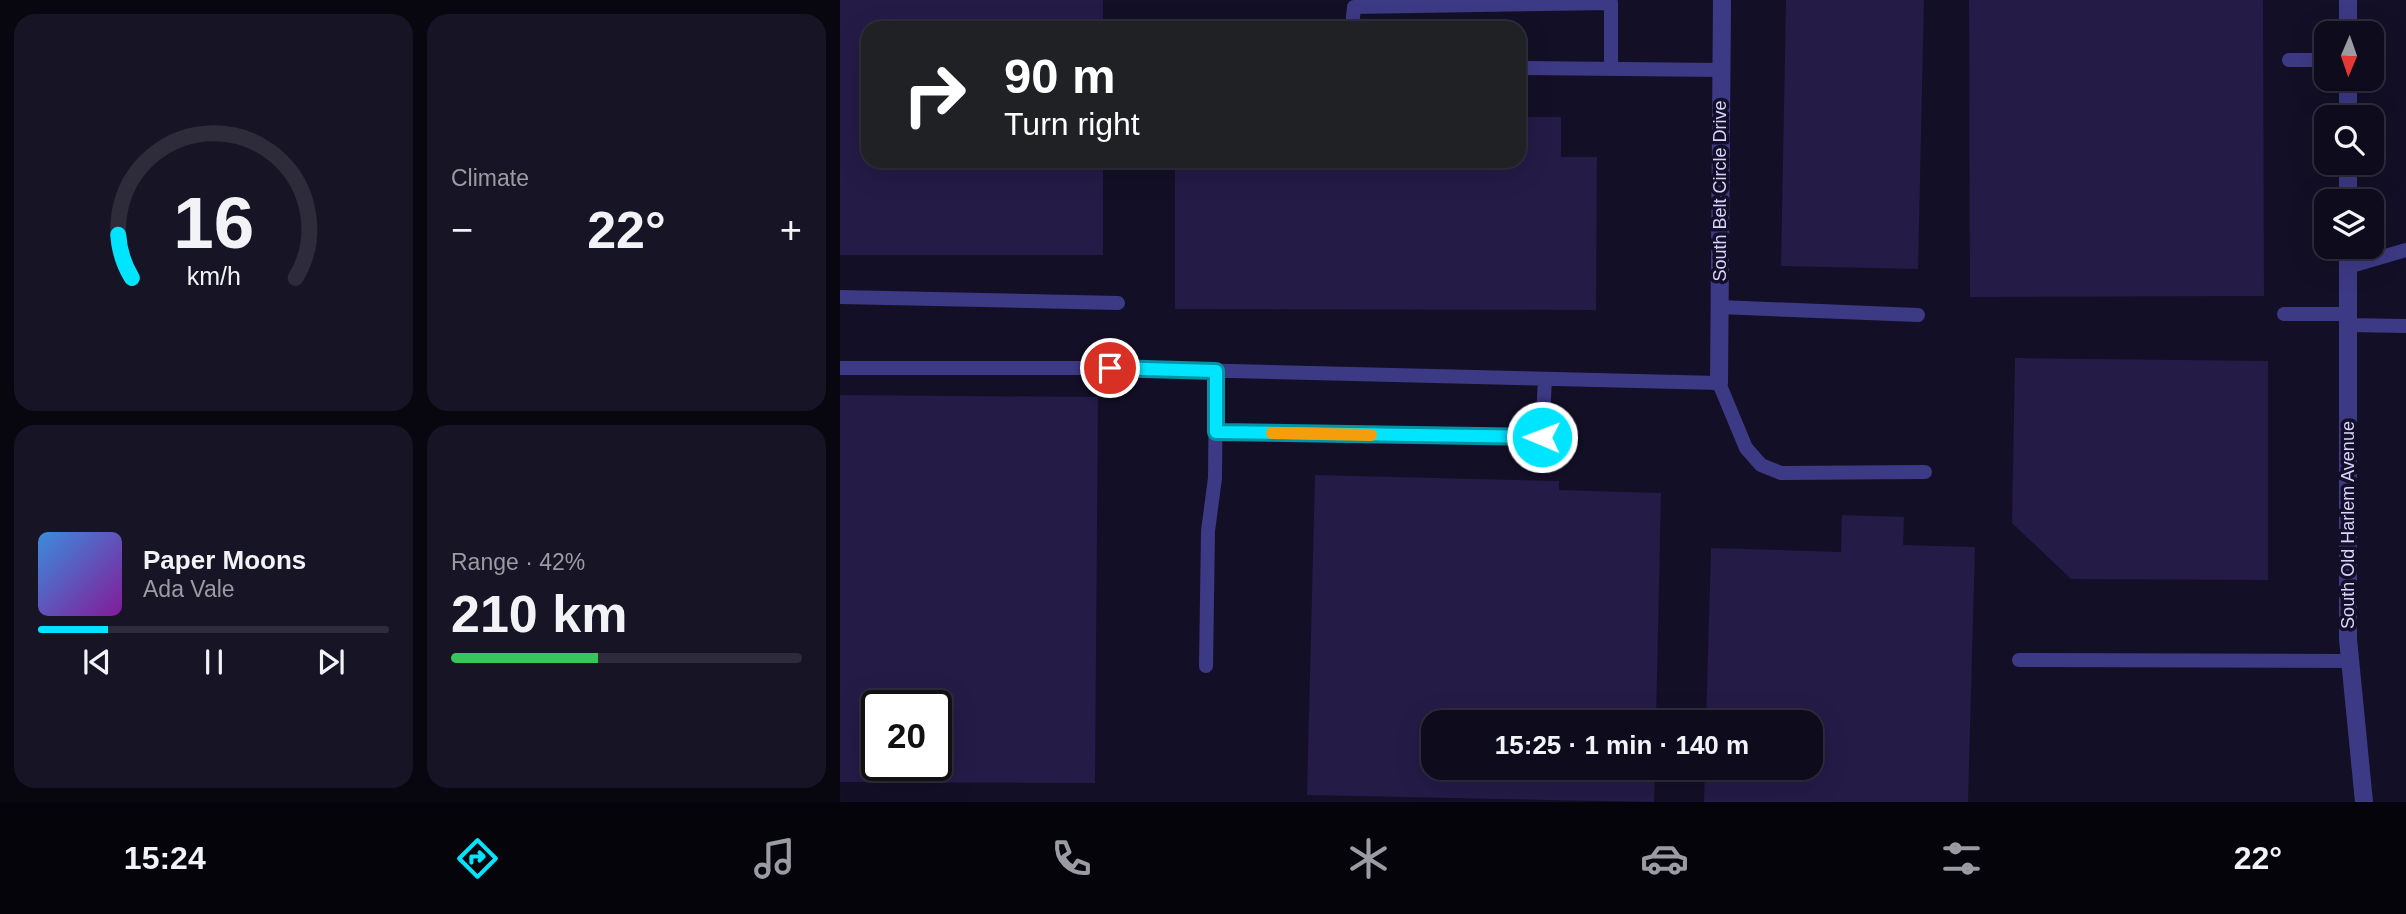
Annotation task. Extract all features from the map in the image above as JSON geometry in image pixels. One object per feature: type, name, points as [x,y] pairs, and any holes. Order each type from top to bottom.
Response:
[{"type":"street","name":"South Belt Circle Drive","points":[[1719,383],[1722,0]]},
{"type":"street","points":[[2348,0],[2348,21]]},
{"type":"street","name":"South Old Harlem Avenue","points":[[2348,259],[2348,639],[2364,802]]},
{"type":"lane","points":[[1353,21],[1354,7],[1611,3],[1611,69]]},
{"type":"lane","points":[[2289,60],[2314,60]]},
{"type":"lane","points":[[1526,68],[1721,70]]},
{"type":"lane","points":[[2348,267],[2406,250]]},
{"type":"lane","points":[[840,297],[1118,303]]},
{"type":"lane","points":[[1719,307],[1918,315]]},
{"type":"lane","points":[[2284,314],[2406,326]]},
{"type":"lane","points":[[840,368],[1110,368],[1719,383],[1746,448],[1761,464],[1781,473],[1924,472]]},
{"type":"lane","points":[[1206,666],[1209,531],[1215,478],[1216,371]]},
{"type":"lane","points":[[1216,432],[1542,437],[1545,379]]},
{"type":"lane","points":[[2019,660],[2350,661]]},
{"type":"building","points":[[840,0],[1103,0],[1103,21],[861,21],[861,168],[1103,168],[1103,255],[840,255]]},
{"type":"building","points":[[1786,0],[1924,0],[1918,269],[1781,266]]},
{"type":"building","points":[[1969,0],[2263,0],[2264,296],[1970,297]]},
{"type":"building","points":[[1526,117],[1561,117],[1561,157],[1597,157],[1596,310],[1175,309],[1175,168],[1526,168]]},
{"type":"building","points":[[2015,358],[2268,361],[2268,580],[2071,579],[2012,523]]},
{"type":"building","points":[[840,395],[1098,397],[1095,783],[840,782]]},
{"type":"building","points":[[1315,475],[1559,481],[1559,490],[1661,493],[1656,710],[1421,710],[1421,780],[1655,780],[1654,802],[1307,795]]},
{"type":"building","points":[[1842,515],[1904,517],[1903,545],[1975,547],[1968,802],[1704,802],[1705,780],[1823,780],[1823,710],[1706,710],[1711,548],[1841,552]]},
{"type":"slow traffic","points":[[1272,433],[1371,435]]},
{"type":"route","points":[[1110,368],[1216,371],[1216,432],[1542,437]]}]
